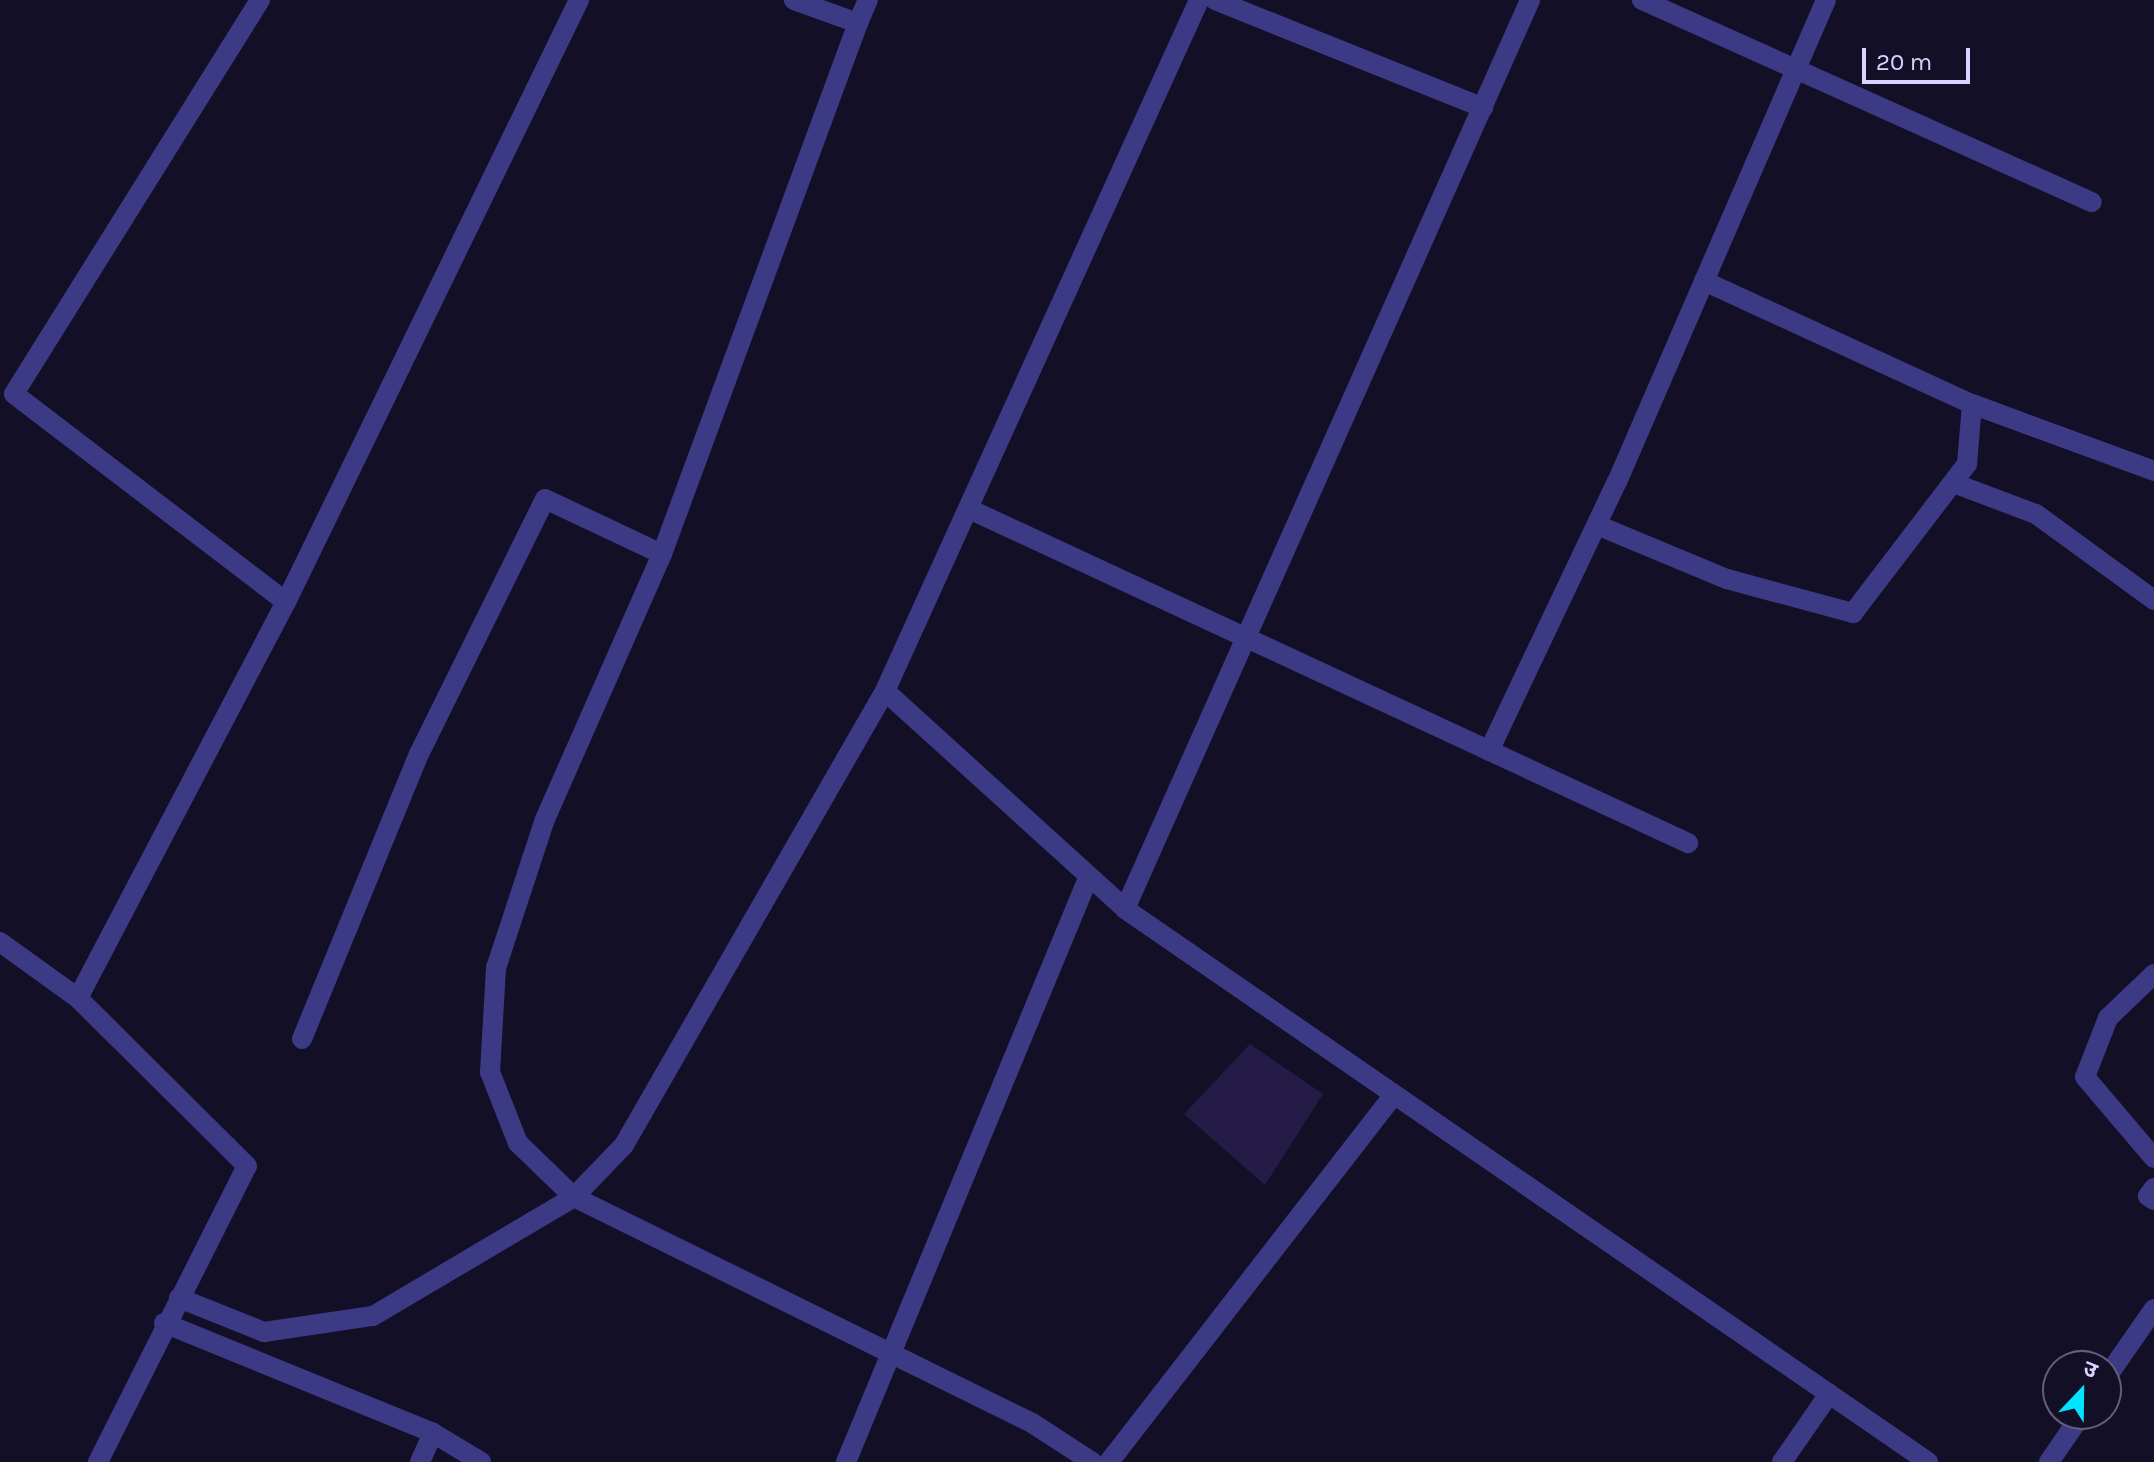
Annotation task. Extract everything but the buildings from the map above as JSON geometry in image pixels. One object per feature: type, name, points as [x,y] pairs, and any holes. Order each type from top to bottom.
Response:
[{"type":"street","points":[[260,0],[7,389],[286,602]]},
{"type":"street","points":[[78,998],[286,602],[579,0]]},
{"type":"street","points":[[794,0],[858,23]]},
{"type":"street","points":[[868,0],[662,554],[545,819],[496,968],[490,1072],[518,1143],[574,1197],[1032,1423],[1092,1462]]},
{"type":"street","points":[[179,1298],[264,1332],[373,1316],[574,1197],[624,1145],[885,691],[1199,0]]},
{"type":"street","points":[[1215,0],[1483,108]]},
{"type":"street","points":[[1125,909],[1530,0]]},
{"type":"street","points":[[1642,0],[2092,202]]},
{"type":"street","points":[[1489,751],[1597,525],[1826,0]]},
{"type":"street","points":[[1704,281],[1972,404],[2154,471]]},
{"type":"street","points":[[1597,525],[1727,579],[1853,613],[1956,484],[1967,464],[1972,404]]},
{"type":"street","points":[[1956,484],[2036,514],[2154,600]]},
{"type":"street","points":[[302,1039],[419,754],[545,499],[662,554]]},
{"type":"street","points":[[969,509],[1688,843]]},
{"type":"street","points":[[885,691],[1125,909],[1928,1462]]},
{"type":"street","points":[[846,1462],[1089,876]]},
{"type":"street","points":[[0,942],[78,998],[247,1166],[164,1323],[98,1462]]},
{"type":"street","points":[[2154,974],[2108,1018],[2085,1077],[2154,1158]]},
{"type":"street","points":[[1109,1462],[1394,1094]]},
{"type":"street","points":[[2154,1188],[2148,1196],[2154,1200]]},
{"type":"street","points":[[2122,1355],[2154,1309]]},
{"type":"street","points":[[164,1323],[433,1433],[481,1462]]},
{"type":"street","points":[[1782,1462],[1829,1394]]},
{"type":"street","points":[[2049,1462],[2071,1430]]},
{"type":"street","points":[[420,1462],[433,1433]]}]
